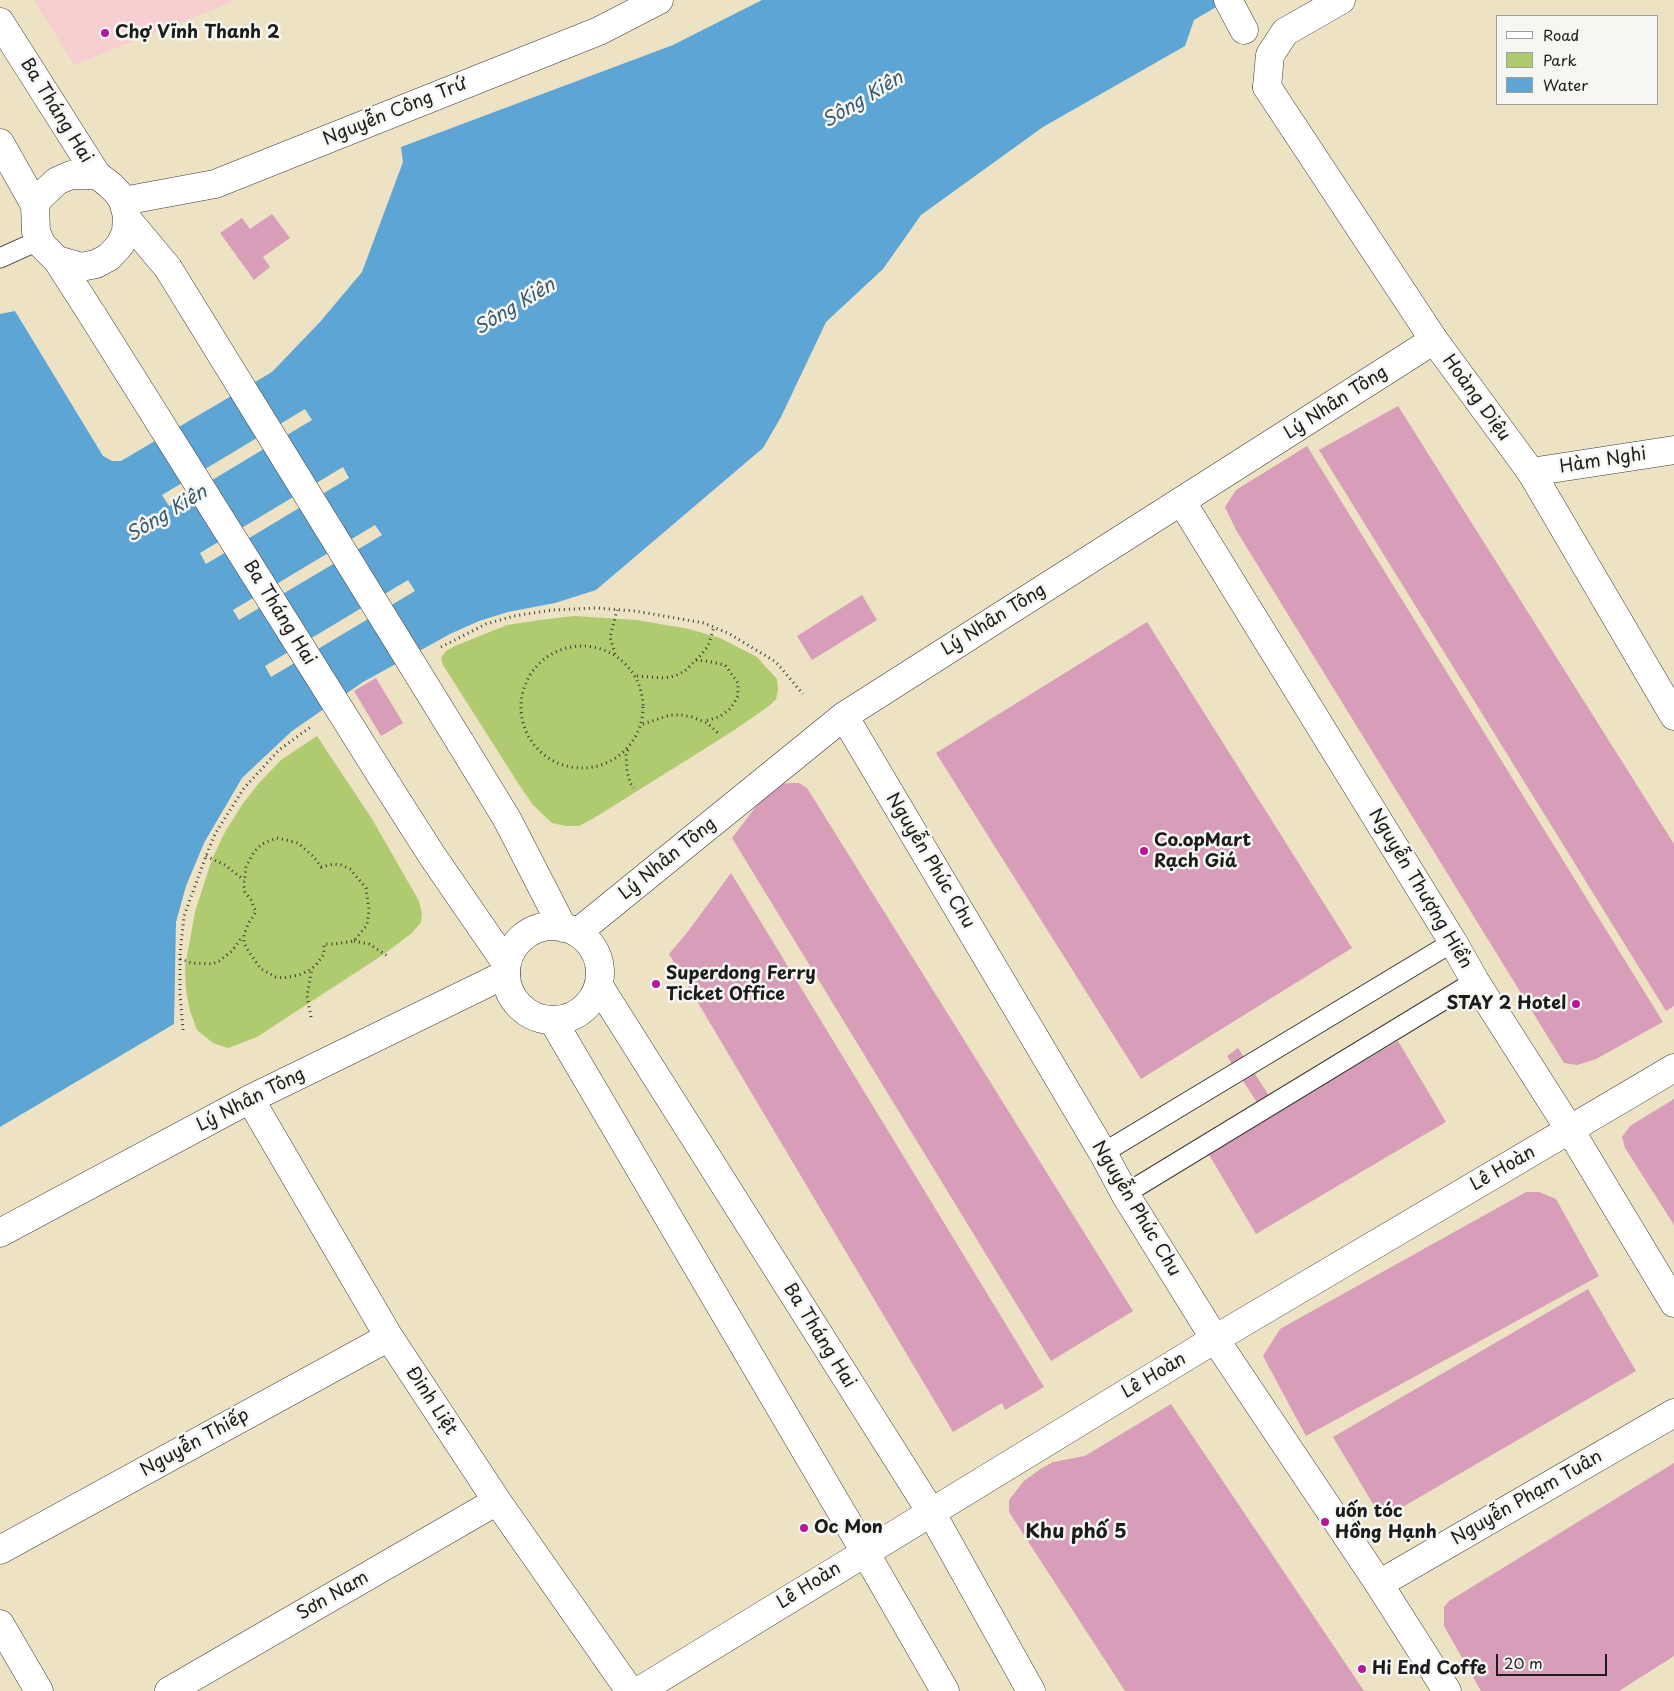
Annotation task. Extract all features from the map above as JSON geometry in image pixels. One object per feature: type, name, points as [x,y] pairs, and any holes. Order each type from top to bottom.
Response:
[{"type":"street","name":"Nguyễn Công Trứ","points":[[125,210],[215,184],[599,31],[659,0]]},
{"type":"street","points":[[1228,0],[1244,30]]},
{"type":"street","name":"Hoàng Diệu","points":[[1341,0],[1285,32],[1270,55],[1267,87],[1434,340],[1531,472],[1674,716]]},
{"type":"street","name":"Ba Tháng Hai","points":[[0,22],[96,175]]},
{"type":"street","points":[[0,143],[35,205],[36,232],[48,250],[81,267],[96,264],[109,257],[120,245],[126,232],[125,210]]},
{"type":"street","points":[[35,205],[39,198],[57,181],[72,175],[96,175],[117,192],[125,210],[168,268],[460,742],[507,819],[570,930]]},
{"type":"street","name":"Ba Tháng Hai","points":[[48,250],[94,316],[387,785],[506,969]]},
{"type":"street","name":"Lý Nhân Tông","points":[[570,930],[844,716],[1434,340]]},
{"type":"street","name":"Hàm Nghi","points":[[1531,472],[1674,450]]},
{"type":"street","name":"Nguyễn Thượng Hiền","points":[[1182,502],[1476,981],[1570,1130],[1674,1303]]},
{"type":"street","name":"Nguyễn Phúc Chu","points":[[844,716],[1125,1194],[1215,1339],[1379,1584],[1447,1691]]},
{"type":"street","points":[[551,926],[570,930],[591,944],[600,964],[599,986],[590,1004],[574,1016],[553,1021],[532,1016],[516,1004],[506,983],[506,969],[515,944],[530,932],[551,926]]},
{"type":"street","name":"Lý Nhân Tông","points":[[0,1233],[250,1099],[506,969]]},
{"type":"street","name":"Ba Tháng Hai","points":[[599,986],[930,1512],[1031,1691]]},
{"type":"street","points":[[553,1021],[945,1691]]},
{"type":"street","name":"Lê Hoàn","points":[[639,1691],[1215,1339],[1674,1068]]},
{"type":"street","name":"Đinh Liệt","points":[[250,1099],[389,1337],[497,1501],[630,1691]]},
{"type":"street","name":"Nguyễn Thiếp","points":[[0,1550],[389,1337]]},
{"type":"street","name":"Nguyễn Phạm Tuân","points":[[1379,1584],[1674,1413]]},
{"type":"street","name":"Sơn Nam","points":[[168,1691],[497,1501]]},
{"type":"street","points":[[0,1624],[38,1691]]},
{"type":"lane","points":[[0,258],[48,250]]},
{"type":"lane","points":[[1102,1153],[1453,942]]},
{"type":"lane","points":[[1125,1194],[1476,981]]},
{"type":"path","points":[[440,648],[486,624],[514,616],[552,610],[596,608],[635,611],[704,623],[728,632],[776,662],[803,694]]},
{"type":"path","points":[[615,654],[610,638],[617,610]]},
{"type":"path","points":[[637,676],[664,678],[675,676],[685,671],[708,646],[714,627]]},
{"type":"path","points":[[629,747],[614,760],[596,767],[576,768],[558,764],[545,756],[530,739],[523,724],[520,702],[526,681],[537,665],[549,655],[559,650],[580,645],[607,650],[615,654],[637,676],[644,704],[642,724],[626,754],[630,783],[634,788]]},
{"type":"path","points":[[696,660],[725,665],[738,683],[738,696],[731,708],[719,717],[705,722]]},
{"type":"path","points":[[642,724],[670,715],[692,716],[705,722],[719,734]]},
{"type":"path","points":[[184,1030],[180,994],[180,959],[184,916],[215,834],[244,788],[279,750],[313,726]]},
{"type":"path","points":[[180,959],[203,964],[219,961],[232,951],[244,935],[248,924],[256,912],[252,900],[245,892],[246,867],[254,852],[262,844],[277,838],[298,842],[313,856],[321,867],[334,864],[350,869],[366,888],[368,903],[367,925],[354,941]]},
{"type":"path","points":[[206,856],[224,865],[244,880]]},
{"type":"path","points":[[244,935],[244,943],[252,957],[261,968],[276,977],[291,977],[308,971],[324,954],[324,944],[354,941],[369,944],[389,957]]},
{"type":"path","points":[[312,968],[307,996],[312,1017]]},
{"type":"shaded area","name":"Chợ Vĩnh Thanh 2","points":[[34,0],[237,0],[74,65]]},
{"type":"green space","points":[[574,616],[637,620],[689,629],[720,638],[757,657],[777,679],[778,690],[776,699],[733,731],[594,818],[579,826],[552,823],[533,805],[518,783],[443,665],[441,658],[446,651],[455,646],[507,625]]},
{"type":"green space","points":[[317,736],[372,819],[419,901],[422,914],[421,922],[412,933],[384,954],[257,1037],[228,1048],[213,1043],[197,1030],[190,1011],[186,990],[185,967],[195,912],[212,859],[225,832],[242,805],[259,783],[281,760]]},
{"type":"water","name":"Sông Kiên","points":[[762,0],[1228,0],[1194,20],[1185,46],[1043,127],[921,215],[883,269],[826,322],[781,417],[763,448],[596,590],[555,603],[508,612],[479,621],[450,634],[363,682],[292,731],[242,778],[204,843],[186,886],[176,922],[174,1024],[0,1127],[0,314],[15,311],[103,456],[112,461],[121,461],[272,372],[320,322],[362,272],[403,162],[401,147],[673,45]],"holes":[[[305,409],[312,420],[169,506],[162,495]],[[343,467],[349,478],[206,564],[200,553]],[[375,525],[382,535],[239,620],[233,610]],[[408,580],[415,591],[271,677],[265,666]]]},
{"type":"building","points":[[272,214],[290,238],[263,257],[270,267],[254,280],[220,233],[242,218],[250,229]]},
{"type":"building","points":[[1398,406],[1674,844],[1674,1006],[1666,1011],[1319,450]]},
{"type":"building","points":[[1307,446],[1663,1022],[1596,1059],[1577,1065],[1564,1063],[1236,530],[1225,507],[1236,490]]},
{"type":"building","points":[[862,595],[877,620],[812,660],[797,636]]},
{"type":"building","name":"Co.opMart Rạch Giá","points":[[1147,622],[1352,948],[1141,1079],[936,753]]},
{"type":"building","points":[[376,678],[403,723],[381,736],[354,691]]},
{"type":"building","points":[[799,783],[807,788],[1133,1311],[1051,1361],[732,838],[764,796],[780,784]]},
{"type":"building","points":[[731,873],[1044,1387],[1005,1410],[1002,1403],[953,1432],[669,954]]},
{"type":"building","points":[[1398,1041],[1446,1122],[1256,1234],[1208,1153],[1267,1118],[1227,1056],[1238,1048],[1279,1111]]},
{"type":"building","points":[[1674,1099],[1674,1225],[1625,1148],[1622,1137],[1630,1126]]},
{"type":"building","points":[[1526,1192],[1539,1192],[1556,1199],[1599,1276],[1306,1436],[1263,1356],[1280,1329]]},
{"type":"building","points":[[1588,1289],[1636,1371],[1382,1519],[1333,1437]]},
{"type":"building","points":[[1171,1404],[1364,1691],[1125,1691],[1009,1512],[1009,1500],[1024,1481],[1042,1468],[1053,1462],[1085,1456]]},
{"type":"building","points":[[1674,1463],[1674,1656],[1619,1691],[1481,1691],[1444,1626],[1444,1607],[1449,1601]]},
{"type":"place","name":"Chợ Vĩnh Thanh 2","points":[[105,33]]},
{"type":"place","name":"Co.opMart Rạch Giá","points":[[1144,851]]},
{"type":"place","name":"Superdong Ferry Ticket Office","points":[[656,984]]},
{"type":"place","name":"STAY 2 Hotel","points":[[1576,1004]]},
{"type":"place","name":"uốn tóc Hồng Hạnh","points":[[1325,1522]]},
{"type":"place","name":"Oc Mon","points":[[804,1528]]},
{"type":"place","name":"Hi End Coffe","points":[[1362,1669]]},
{"type":"district","name":"Khu phố 5","points":[[1076,1532]]}]
